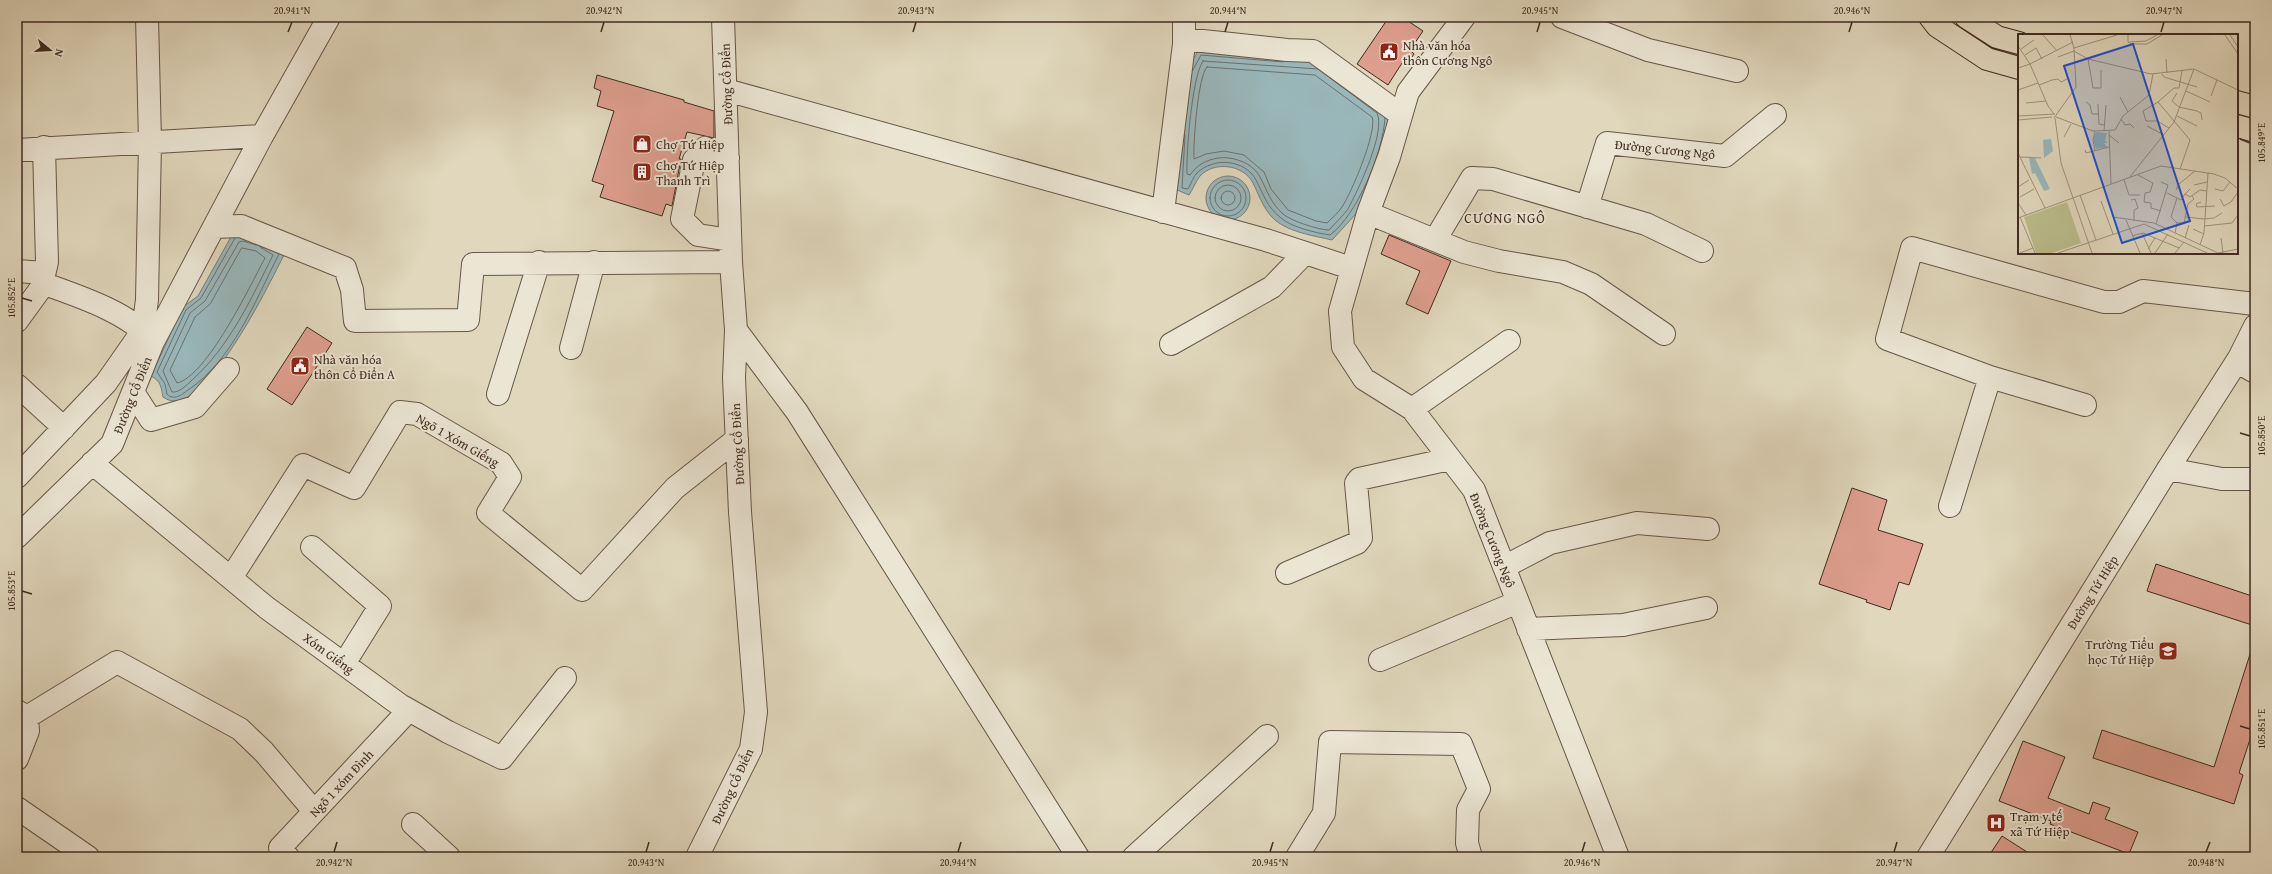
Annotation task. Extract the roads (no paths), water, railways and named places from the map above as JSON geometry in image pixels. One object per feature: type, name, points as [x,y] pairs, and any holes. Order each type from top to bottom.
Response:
[{"type":"main road","points":[[1930,17],[1937,26],[1987,60],[2018,68]]},
{"type":"main road","points":[[1967,46],[1973,22],[1997,37],[2018,43]]},
{"type":"main road","points":[[2238,102],[2255,107]]},
{"type":"main road","points":[[2238,126],[2255,131]]},
{"type":"street","points":[[17,477],[106,383],[148,336],[147,300],[150,142],[147,17]]},
{"type":"street","name":"Đường Cổ Điển","points":[[17,537],[112,444],[133,392],[148,336],[214,227],[262,136],[329,17]]},
{"type":"street","name":"Đường Cổ Điển","points":[[697,857],[751,749],[756,712],[740,512],[734,378],[736,330],[730,240],[723,17]]},
{"type":"street","points":[[1163,212],[1184,39],[1184,17]]},
{"type":"street","name":"Đường Cương Ngô","points":[[1464,17],[1408,92],[1389,157],[1368,213],[1351,268],[1340,311],[1343,347],[1364,379],[1412,409],[1474,490],[1618,857]]},
{"type":"street","points":[[1562,17],[1648,50],[1738,71]]},
{"type":"street","points":[[1184,39],[1287,50],[1313,51],[1401,115]]},
{"type":"street","points":[[726,90],[1163,212],[1305,253],[1351,268]]},
{"type":"street","name":"Đường Cương Ngô","points":[[1587,207],[1607,143],[1725,156],[1775,115]]},
{"type":"street","points":[[17,150],[44,147],[262,136]]},
{"type":"street","points":[[17,321],[26,311],[41,288],[47,262],[44,147]]},
{"type":"street","points":[[728,158],[705,148],[694,160],[682,219],[698,235],[730,240]]},
{"type":"street","points":[[1435,240],[1472,178],[1493,179],[1646,224],[1702,251]]},
{"type":"street","points":[[1368,213],[1464,252],[1499,261],[1563,272],[1591,284],[1664,334]]},
{"type":"street","points":[[214,227],[241,226],[345,268],[352,290],[355,321],[468,320],[473,264],[539,262],[731,262]]},
{"type":"street","points":[[2085,404],[1990,376],[1887,339],[1912,248],[2104,302],[2119,302],[2143,291],[2255,304]]},
{"type":"street","points":[[1171,344],[1195,332],[1272,287],[1305,253]]},
{"type":"street","points":[[498,394],[539,262]]},
{"type":"street","points":[[571,348],[594,262]]},
{"type":"street","points":[[17,271],[43,278],[87,299],[148,336]]},
{"type":"street","name":"Đường Tứ Hiệp","points":[[1928,857],[2168,469],[2246,367],[2255,326]]},
{"type":"street","points":[[736,330],[797,412],[1078,857]]},
{"type":"street","points":[[1412,409],[1509,341]]},
{"type":"street","points":[[133,392],[151,420],[195,407],[228,369]]},
{"type":"street","points":[[1950,506],[1990,376]]},
{"type":"street","points":[[17,385],[64,428]]},
{"type":"street","name":"Ngõ 1 Xóm Giếng","points":[[231,578],[304,465],[354,488],[400,412],[417,414],[501,463],[510,477],[488,513],[582,590],[675,488],[737,439]]},
{"type":"street","points":[[1287,573],[1357,543],[1361,538],[1356,483],[1359,480],[1450,459]]},
{"type":"street","name":"Xóm Giếng","points":[[92,463],[267,608],[344,664],[409,710],[502,758],[565,678]]},
{"type":"street","points":[[2168,469],[2222,479],[2255,479]]},
{"type":"street","points":[[1504,567],[1550,543],[1637,523],[1708,529]]},
{"type":"street","points":[[312,547],[380,606],[344,664]]},
{"type":"street","points":[[1380,660],[1518,602]]},
{"type":"street","points":[[1528,629],[1623,626],[1706,608]]},
{"type":"street","points":[[17,759],[28,731],[22,714],[117,662],[240,729],[264,752],[314,811]]},
{"type":"street","name":"Ngõ 1 xóm Đình","points":[[288,857],[280,848],[409,710]]},
{"type":"street","points":[[1134,857],[1267,736]]},
{"type":"street","points":[[1297,857],[1324,813],[1330,742],[1461,744],[1479,789],[1468,810],[1467,843],[1471,857]]},
{"type":"street","points":[[17,808],[63,850],[88,857]]},
{"type":"street","points":[[413,824],[449,857]]},
{"type":"water","points":[[1198,51],[1321,61],[1389,118],[1371,181],[1355,215],[1332,240],[1298,232],[1279,223],[1266,210],[1253,183],[1236,168],[1220,167],[1206,171],[1200,176],[1189,195],[1177,190],[1190,65]]},
{"type":"water","points":[[1228,176],[1240,180],[1246,186],[1250,198],[1246,210],[1240,216],[1228,220],[1216,216],[1210,210],[1206,198],[1210,186],[1216,180]]},
{"type":"water","points":[[232,235],[287,249],[252,316],[216,370],[197,390],[179,400],[163,397],[159,382],[151,376],[183,307],[198,296]]},
{"type":"place","name":"Nhà văn hóa thôn Cương Ngô","points":[[1389,52]]},
{"type":"place","name":"Chợ Tứ Hiệp","points":[[642,144]]},
{"type":"place","name":"Chợ Tứ Hiệp Thanh Trì","points":[[642,172]]},
{"type":"place","name":"Nhà văn hóa thôn Cổ Điển A","points":[[300,366]]},
{"type":"place","name":"Trường Tiểu học Tứ Hiệp","points":[[2168,651]]},
{"type":"place","name":"Trạm y tế xã Tứ Hiệp","points":[[1996,823]]},
{"type":"district","name":"CƯƠNG NGÔ","points":[[1505,218]]}]
